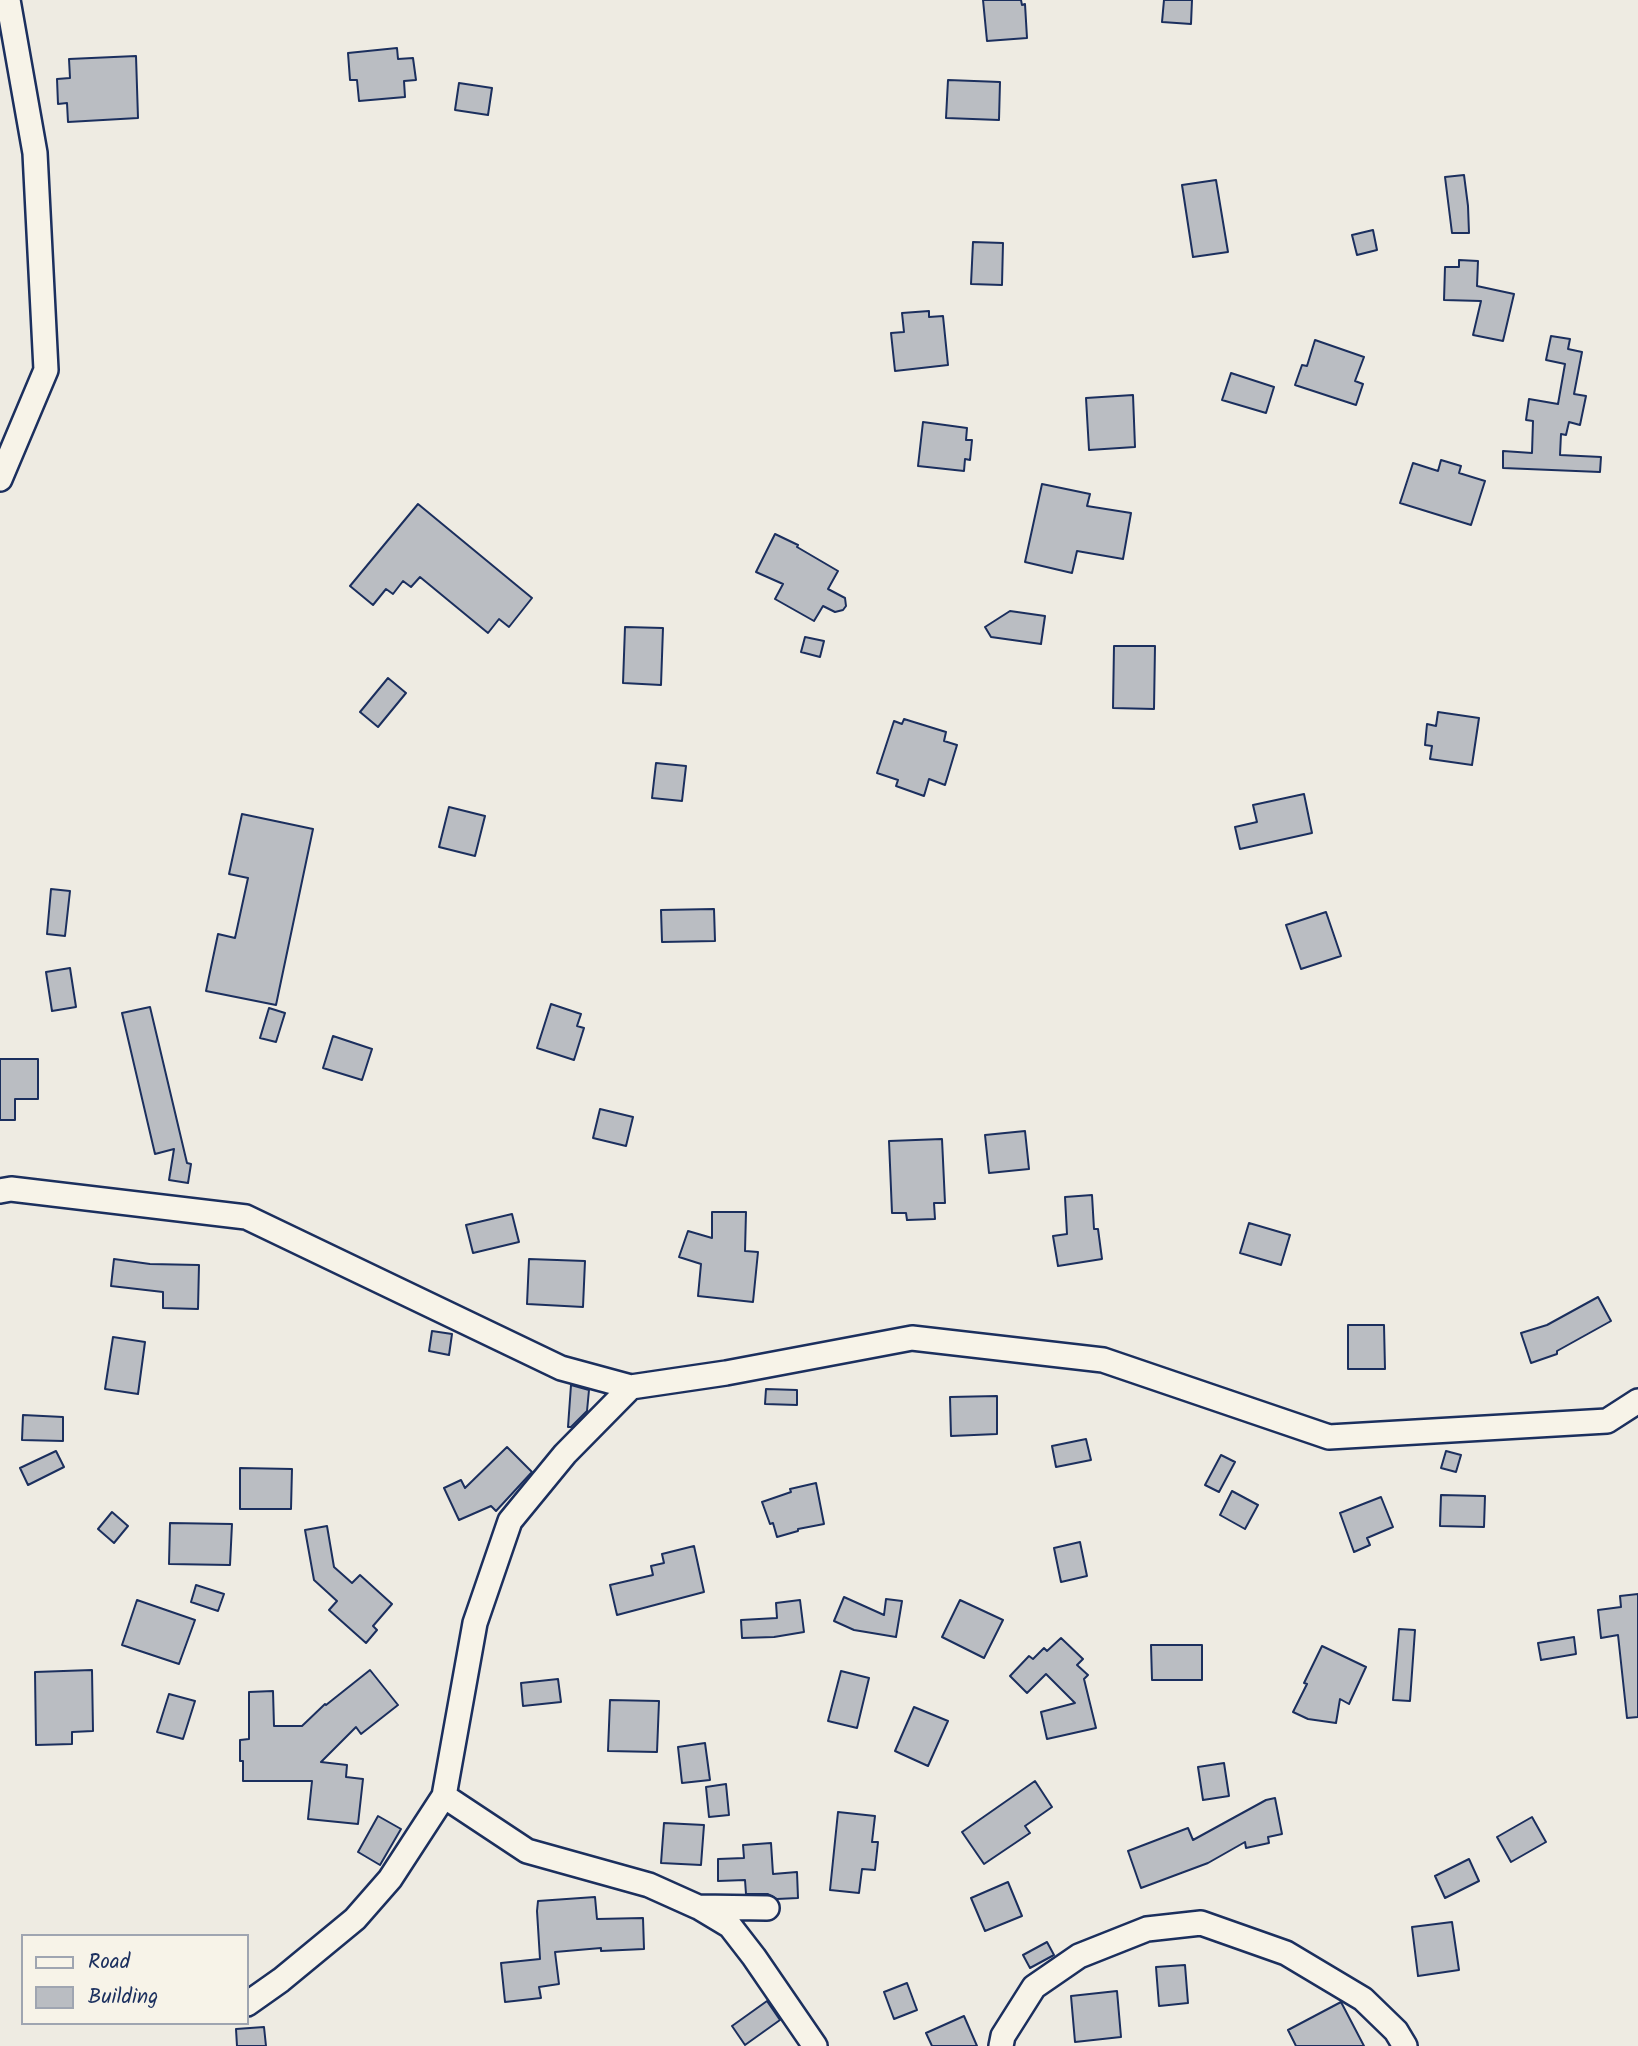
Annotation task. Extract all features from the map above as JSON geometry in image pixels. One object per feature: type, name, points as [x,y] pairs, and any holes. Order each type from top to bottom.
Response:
[{"type":"street","points":[[0,479],[46,370],[34,153],[8,0]]},
{"type":"street","points":[[0,1191],[11,1189],[246,1217],[561,1368],[631,1387],[726,1373],[912,1338],[1104,1360],[1329,1437],[1607,1421],[1638,1401]]},
{"type":"street","points":[[248,2003],[281,1980],[355,1919],[390,1879],[444,1796],[475,1623],[510,1521],[565,1454],[631,1387]]},
{"type":"street","points":[[444,1796],[527,1851],[649,1885],[698,1907],[730,1926],[815,2046]]},
{"type":"street","points":[[698,1907],[767,1908]]},
{"type":"street","points":[[1001,2046],[1003,2036],[1034,1987],[1080,1956],[1147,1928],[1201,1923],[1286,1953],[1363,1999],[1396,2031],[1405,2046]]},
{"type":"building","points":[[983,0],[1021,0],[1022,5],[1025,4],[1027,38],[987,41]]},
{"type":"building","points":[[1164,0],[1192,0],[1191,24],[1162,22]]},
{"type":"building","points":[[397,48],[398,59],[413,58],[416,80],[404,81],[405,97],[359,101],[357,80],[350,80],[348,53]]},
{"type":"building","points":[[136,56],[138,118],[68,122],[67,103],[58,104],[57,79],[70,78],[69,59]]},
{"type":"building","points":[[948,80],[1000,82],[999,120],[946,118]]},
{"type":"building","points":[[459,83],[492,88],[488,115],[455,110]]},
{"type":"building","points":[[1464,175],[1469,233],[1452,233],[1445,177]]},
{"type":"building","points":[[1216,180],[1228,252],[1193,257],[1182,185]]},
{"type":"building","points":[[1373,230],[1377,250],[1357,255],[1352,235]]},
{"type":"building","points":[[973,242],[1003,243],[1002,285],[971,284]]},
{"type":"building","points":[[1459,260],[1478,261],[1477,286],[1514,294],[1503,341],[1473,335],[1481,301],[1444,300],[1445,267],[1459,267]]},
{"type":"building","points":[[929,311],[929,317],[943,316],[948,365],[895,371],[891,333],[904,332],[902,313]]},
{"type":"building","points":[[1551,336],[1570,339],[1568,349],[1582,352],[1574,394],[1586,396],[1580,425],[1569,422],[1566,435],[1561,434],[1560,455],[1601,457],[1600,472],[1503,468],[1503,451],[1532,453],[1533,421],[1526,420],[1529,399],[1558,404],[1565,364],[1546,360]]},
{"type":"building","points":[[1315,340],[1364,357],[1355,381],[1363,384],[1356,405],[1295,385],[1302,365],[1307,366]]},
{"type":"building","points":[[1231,373],[1274,387],[1266,413],[1222,400]]},
{"type":"building","points":[[1133,395],[1135,447],[1089,450],[1086,398]]},
{"type":"building","points":[[923,422],[967,428],[966,440],[972,440],[970,460],[965,459],[964,471],[918,466]]},
{"type":"building","points":[[1441,460],[1461,466],[1459,473],[1485,481],[1471,525],[1400,503],[1413,463],[1438,471]]},
{"type":"building","points":[[1042,484],[1090,494],[1087,506],[1131,513],[1123,559],[1077,551],[1072,573],[1025,562]]},
{"type":"building","points":[[418,504],[532,598],[509,627],[499,619],[488,633],[420,577],[411,587],[403,581],[393,594],[386,589],[373,605],[350,586]]},
{"type":"building","points":[[775,534],[798,545],[797,547],[838,571],[828,589],[845,598],[846,606],[843,610],[835,612],[823,606],[814,621],[775,599],[783,584],[756,572]]},
{"type":"building","points":[[1010,611],[1045,616],[1041,644],[991,637],[985,627]]},
{"type":"building","points":[[625,627],[663,628],[661,685],[623,683]]},
{"type":"building","points":[[805,637],[824,641],[820,657],[801,652]]},
{"type":"building","points":[[1114,646],[1155,646],[1154,709],[1113,708]]},
{"type":"building","points":[[388,678],[406,693],[378,727],[360,712]]},
{"type":"building","points":[[1438,712],[1479,718],[1472,765],[1430,759],[1432,746],[1425,745],[1427,724],[1436,726]]},
{"type":"building","points":[[904,719],[946,732],[944,741],[957,745],[945,785],[929,779],[924,796],[896,786],[898,780],[877,773],[894,721],[902,724]]},
{"type":"building","points":[[656,763],[686,766],[682,801],[652,798]]},
{"type":"building","points":[[1304,794],[1312,833],[1240,849],[1235,827],[1257,822],[1253,805]]},
{"type":"building","points":[[449,807],[485,816],[475,856],[439,847]]},
{"type":"building","points":[[242,814],[313,829],[276,1005],[206,991],[218,934],[235,938],[248,878],[229,874]]},
{"type":"building","points":[[51,889],[70,891],[65,936],[47,934]]},
{"type":"building","points":[[714,909],[715,941],[662,942],[661,910]]},
{"type":"building","points":[[1326,912],[1341,956],[1301,969],[1286,925]]},
{"type":"building","points":[[70,968],[76,1007],[52,1011],[46,972]]},
{"type":"building","points":[[551,1004],[581,1014],[577,1026],[584,1028],[574,1060],[537,1048]]},
{"type":"building","points":[[150,1007],[187,1163],[191,1164],[188,1183],[169,1180],[174,1149],[155,1154],[122,1013]]},
{"type":"building","points":[[269,1008],[285,1013],[276,1042],[260,1038]]},
{"type":"building","points":[[333,1036],[372,1049],[362,1080],[323,1068]]},
{"type":"building","points":[[0,1059],[38,1059],[38,1099],[15,1099],[15,1120],[0,1120]]},
{"type":"building","points":[[600,1109],[633,1117],[626,1146],[593,1138]]},
{"type":"building","points":[[1025,1131],[1029,1169],[989,1173],[985,1135]]},
{"type":"building","points":[[942,1139],[945,1203],[934,1203],[935,1219],[907,1220],[906,1213],[892,1213],[889,1141]]},
{"type":"building","points":[[1092,1195],[1094,1229],[1098,1229],[1102,1259],[1058,1266],[1053,1236],[1067,1234],[1065,1197]]},
{"type":"building","points":[[712,1212],[746,1212],[745,1251],[758,1252],[753,1302],[698,1296],[701,1264],[679,1257],[688,1231],[712,1238]]},
{"type":"building","points":[[512,1214],[519,1242],[473,1253],[466,1225]]},
{"type":"building","points":[[1249,1223],[1290,1235],[1281,1265],[1240,1253]]},
{"type":"building","points":[[114,1259],[150,1264],[199,1265],[198,1309],[163,1308],[163,1292],[111,1286]]},
{"type":"building","points":[[529,1259],[585,1261],[583,1307],[527,1304]]},
{"type":"building","points":[[1598,1297],[1611,1321],[1557,1351],[1557,1354],[1531,1363],[1521,1333],[1547,1325]]},
{"type":"building","points":[[1348,1325],[1384,1325],[1385,1369],[1348,1369]]},
{"type":"building","points":[[432,1331],[452,1334],[449,1355],[429,1351]]},
{"type":"building","points":[[113,1337],[145,1342],[138,1394],[105,1389]]},
{"type":"building","points":[[571,1385],[589,1390],[587,1411],[568,1427]]},
{"type":"building","points":[[766,1389],[797,1390],[797,1405],[765,1404]]},
{"type":"building","points":[[997,1396],[997,1434],[951,1436],[950,1397]]},
{"type":"building","points":[[23,1415],[63,1417],[63,1441],[22,1440]]},
{"type":"building","points":[[1086,1439],[1091,1460],[1056,1467],[1052,1446]]},
{"type":"building","points":[[507,1447],[532,1472],[496,1511],[491,1506],[459,1520],[444,1488],[461,1480],[465,1488]]},
{"type":"building","points":[[56,1451],[64,1467],[28,1485],[20,1468]]},
{"type":"building","points":[[1446,1451],[1461,1455],[1456,1472],[1441,1468]]},
{"type":"building","points":[[1221,1455],[1235,1462],[1219,1492],[1205,1485]]},
{"type":"building","points":[[240,1468],[292,1469],[291,1509],[240,1509]]},
{"type":"building","points":[[816,1483],[824,1524],[798,1529],[777,1537],[762,1502],[791,1492],[790,1489]]},
{"type":"building","points":[[1232,1491],[1258,1505],[1245,1529],[1220,1515]]},
{"type":"building","points":[[1441,1495],[1485,1496],[1484,1527],[1440,1526]]},
{"type":"building","points":[[1381,1497],[1393,1527],[1367,1538],[1370,1545],[1354,1552],[1340,1513]]},
{"type":"building","points":[[112,1512],[128,1526],[114,1543],[98,1529]]},
{"type":"building","points":[[170,1523],[232,1524],[230,1565],[169,1564]]},
{"type":"building","points":[[327,1526],[334,1567],[352,1583],[360,1575],[392,1604],[373,1626],[377,1630],[366,1643],[329,1610],[337,1601],[314,1580],[305,1530]]},
{"type":"building","points":[[1080,1542],[1087,1576],[1061,1582],[1054,1548]]},
{"type":"building","points":[[694,1546],[704,1592],[617,1615],[610,1585],[653,1575],[651,1566],[664,1563],[662,1554]]},
{"type":"building","points":[[196,1585],[224,1594],[218,1611],[191,1602]]},
{"type":"building","points":[[1638,1594],[1638,1717],[1627,1718],[1618,1635],[1601,1638],[1598,1610],[1621,1607],[1620,1596]]},
{"type":"building","points":[[844,1597],[884,1615],[886,1599],[902,1601],[896,1637],[854,1630],[834,1621]]},
{"type":"building","points":[[137,1600],[195,1620],[179,1664],[122,1645]]},
{"type":"building","points":[[800,1600],[804,1632],[742,1638],[741,1620],[777,1618],[776,1603]]},
{"type":"building","points":[[960,1600],[1003,1620],[984,1658],[942,1637]]},
{"type":"building","points":[[1399,1629],[1415,1630],[1410,1701],[1393,1700]]},
{"type":"building","points":[[1574,1637],[1576,1654],[1541,1660],[1538,1643]]},
{"type":"building","points":[[1061,1638],[1083,1659],[1077,1665],[1088,1675],[1084,1679],[1096,1728],[1047,1739],[1041,1712],[1075,1703],[1046,1674],[1027,1693],[1010,1676],[1029,1656],[1033,1659],[1044,1648],[1047,1651]]},
{"type":"building","points":[[1151,1645],[1202,1645],[1202,1680],[1152,1680]]},
{"type":"building","points":[[1322,1646],[1366,1667],[1349,1704],[1340,1699],[1336,1723],[1308,1719],[1293,1712]]},
{"type":"building","points":[[92,1670],[93,1731],[72,1732],[72,1744],[36,1745],[35,1672]]},
{"type":"building","points":[[370,1670],[398,1705],[361,1734],[356,1727],[321,1762],[347,1765],[346,1777],[363,1779],[358,1824],[308,1819],[312,1781],[243,1781],[240,1740],[249,1739],[249,1692],[273,1691],[274,1726],[302,1726],[325,1704]]},
{"type":"building","points":[[841,1671],[869,1678],[857,1728],[828,1721]]},
{"type":"building","points":[[558,1679],[561,1702],[523,1706],[521,1683]]},
{"type":"building","points":[[169,1694],[195,1701],[183,1739],[157,1732]]},
{"type":"building","points":[[610,1700],[659,1701],[657,1752],[608,1751]]},
{"type":"building","points":[[914,1707],[948,1721],[928,1766],[895,1751]]},
{"type":"building","points":[[705,1743],[710,1780],[682,1783],[678,1747]]},
{"type":"building","points":[[1224,1763],[1229,1796],[1203,1800],[1198,1767]]},
{"type":"building","points":[[1035,1781],[1052,1807],[1025,1826],[1030,1833],[984,1864],[962,1832]]},
{"type":"building","points":[[726,1784],[729,1815],[709,1817],[706,1787]]},
{"type":"building","points":[[1275,1798],[1282,1834],[1268,1837],[1269,1843],[1246,1848],[1245,1842],[1208,1863],[1141,1888],[1128,1851],[1188,1828],[1193,1840],[1266,1800]]},
{"type":"building","points":[[838,1812],[875,1816],[872,1842],[878,1842],[875,1870],[862,1869],[859,1893],[830,1890]]},
{"type":"building","points":[[378,1816],[401,1829],[380,1865],[358,1852]]},
{"type":"building","points":[[1532,1817],[1546,1842],[1511,1862],[1497,1837]]},
{"type":"building","points":[[664,1823],[704,1825],[701,1865],[661,1863]]},
{"type":"building","points":[[771,1843],[773,1874],[797,1872],[798,1898],[777,1899],[768,1894],[746,1894],[745,1880],[718,1881],[718,1859],[744,1858],[743,1845]]},
{"type":"building","points":[[1469,1859],[1479,1881],[1445,1898],[1435,1876]]},
{"type":"building","points":[[1008,1882],[1022,1916],[985,1931],[971,1898]]},
{"type":"building","points":[[595,1897],[597,1919],[643,1918],[644,1949],[601,1951],[601,1948],[555,1952],[559,1984],[539,1987],[541,1998],[505,2002],[501,1963],[540,1959],[538,1901]]},
{"type":"building","points":[[1452,1922],[1459,1970],[1418,1976],[1412,1927]]},
{"type":"building","points":[[1047,1942],[1054,1955],[1030,1968],[1023,1955]]},
{"type":"building","points":[[1185,1965],[1188,2003],[1159,2006],[1156,1967]]},
{"type":"building","points":[[907,1983],[917,2010],[894,2019],[884,1992]]},
{"type":"building","points":[[1117,1991],[1121,2037],[1075,2042],[1071,1996]]},
{"type":"building","points":[[767,2001],[780,2020],[745,2045],[732,2026]]},
{"type":"building","points":[[1341,2002],[1364,2046],[1296,2046],[1288,2030]]},
{"type":"building","points":[[964,2016],[977,2046],[932,2046],[926,2033]]},
{"type":"building","points":[[264,2027],[266,2046],[237,2046],[236,2029]]}]
